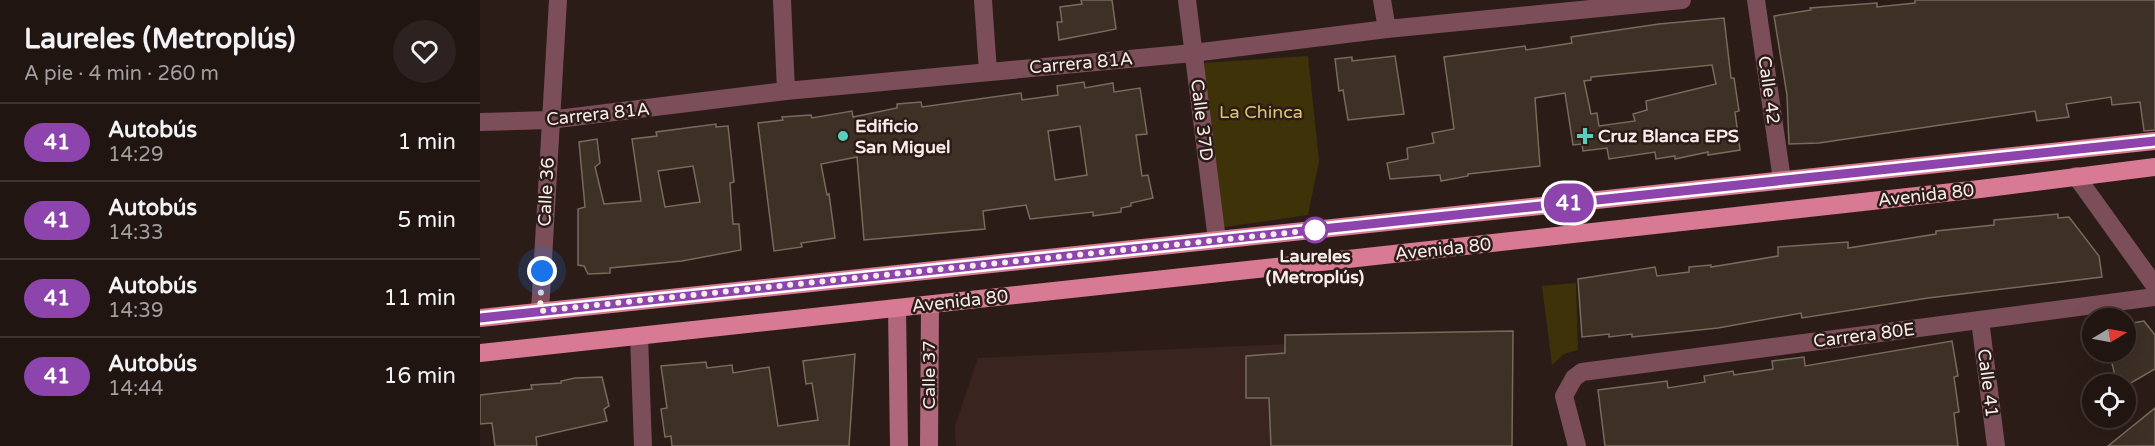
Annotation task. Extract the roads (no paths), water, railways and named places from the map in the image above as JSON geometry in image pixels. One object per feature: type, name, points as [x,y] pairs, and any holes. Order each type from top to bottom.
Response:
[{"type":"main road","name":"Avenida 80","points":[[480,318],[2155,141]]},
{"type":"main road","name":"Avenida 80","points":[[480,353],[1945,193],[2155,167]]},
{"type":"street","name":"Calle 36","points":[[540,311],[549,120],[558,0]]},
{"type":"street","points":[[782,0],[786,91]]},
{"type":"street","points":[[983,0],[988,72]]},
{"type":"street","name":"Calle 37D","points":[[1187,0],[1217,240]]},
{"type":"street","points":[[1382,0],[1387,29]]},
{"type":"street","name":"Carrera 81A","points":[[480,122],[549,120],[786,91],[1193,52],[1563,7],[1682,0]]},
{"type":"street","name":"Calle 42","points":[[1756,0],[1782,180]]},
{"type":"street","points":[[2076,176],[2155,286]]},
{"type":"street","name":"Carrera 80E","points":[[1577,446],[1564,396],[1574,378],[1582,372],[2155,297]]},
{"type":"street","name":"Calle 37","points":[[929,446],[930,304]]},
{"type":"street","name":"Calle 37","points":[[897,308],[899,446]]},
{"type":"street","name":"Calle 41","points":[[1980,320],[1996,446]]},
{"type":"street","points":[[639,336],[643,446]]},
{"type":"place","name":"Edificio San Miguel","points":[[843,136]]},
{"type":"place","name":"Cruz Blanca EPS","points":[[1585,136]]},
{"type":"place","name":"Laureles (Metroplús)","points":[[1315,230]]},
{"type":"park label","name":"La Chinca","points":[[1261,112]]}]
